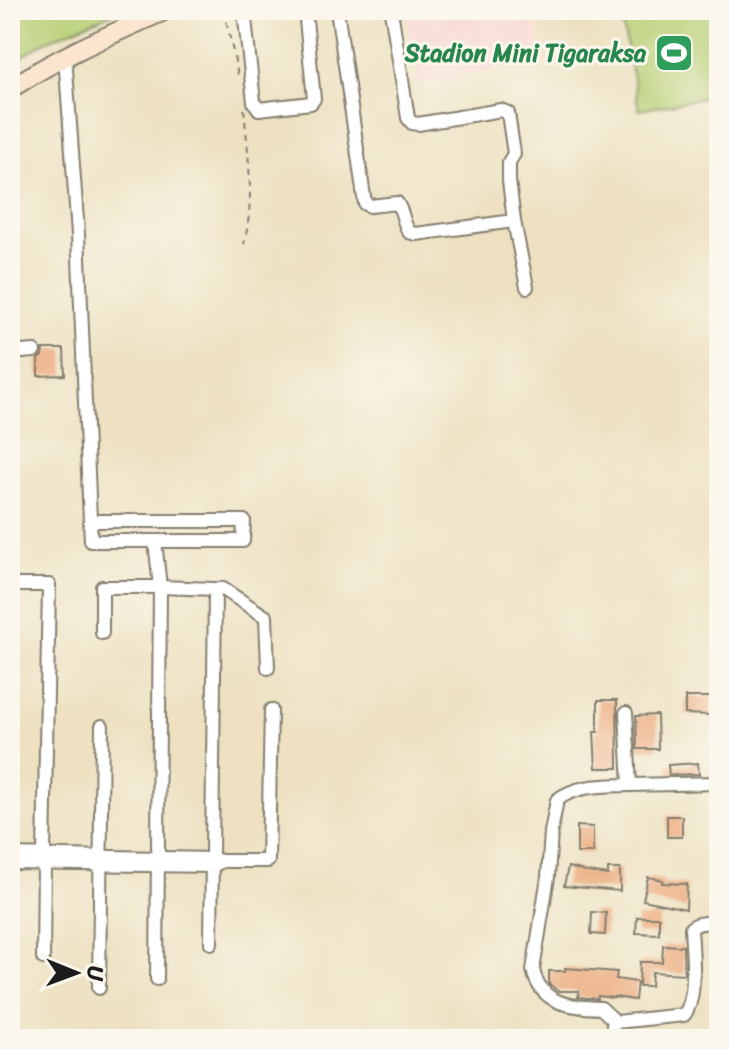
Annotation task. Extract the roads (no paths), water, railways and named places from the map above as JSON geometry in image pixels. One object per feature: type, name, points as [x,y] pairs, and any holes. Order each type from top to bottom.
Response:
[{"type":"street","points":[[10,89],[65,56],[166,10]]},
{"type":"street","points":[[256,10],[244,10],[254,102],[259,109],[311,103],[314,99],[305,10]]},
{"type":"street","points":[[337,10],[365,204],[397,203],[409,232],[416,234],[514,221]]},
{"type":"street","points":[[391,10],[408,118],[412,123],[501,110],[508,113],[514,154],[509,162],[514,221],[527,287]]},
{"type":"street","points":[[65,56],[78,234],[90,521],[91,541],[243,541],[244,521],[90,521]]},
{"type":"street","points":[[10,353],[34,351]]},
{"type":"street","points":[[155,541],[160,587],[157,979]]},
{"type":"street","points":[[10,585],[49,585],[43,958]]},
{"type":"street","points":[[102,633],[102,587],[223,589],[266,617],[268,668]]},
{"type":"street","points":[[211,943],[216,862],[215,589]]},
{"type":"street","points":[[10,855],[44,859],[268,861],[271,710]]},
{"type":"street","points":[[626,713],[630,785]]},
{"type":"street","points":[[99,988],[102,726]]},
{"type":"street","points":[[719,783],[599,786],[571,792],[557,800],[533,970],[535,982],[542,993],[572,1007],[601,1008],[616,1022],[684,1015],[690,1008],[692,994],[691,928],[700,922],[719,926]]},
{"type":"street","points":[[10,863],[44,859]]},
{"type":"street","points":[[612,1039],[616,1022]]},
{"type":"place","name":"Stadion Mini Tigaraksa","points":[[674,53]]}]
